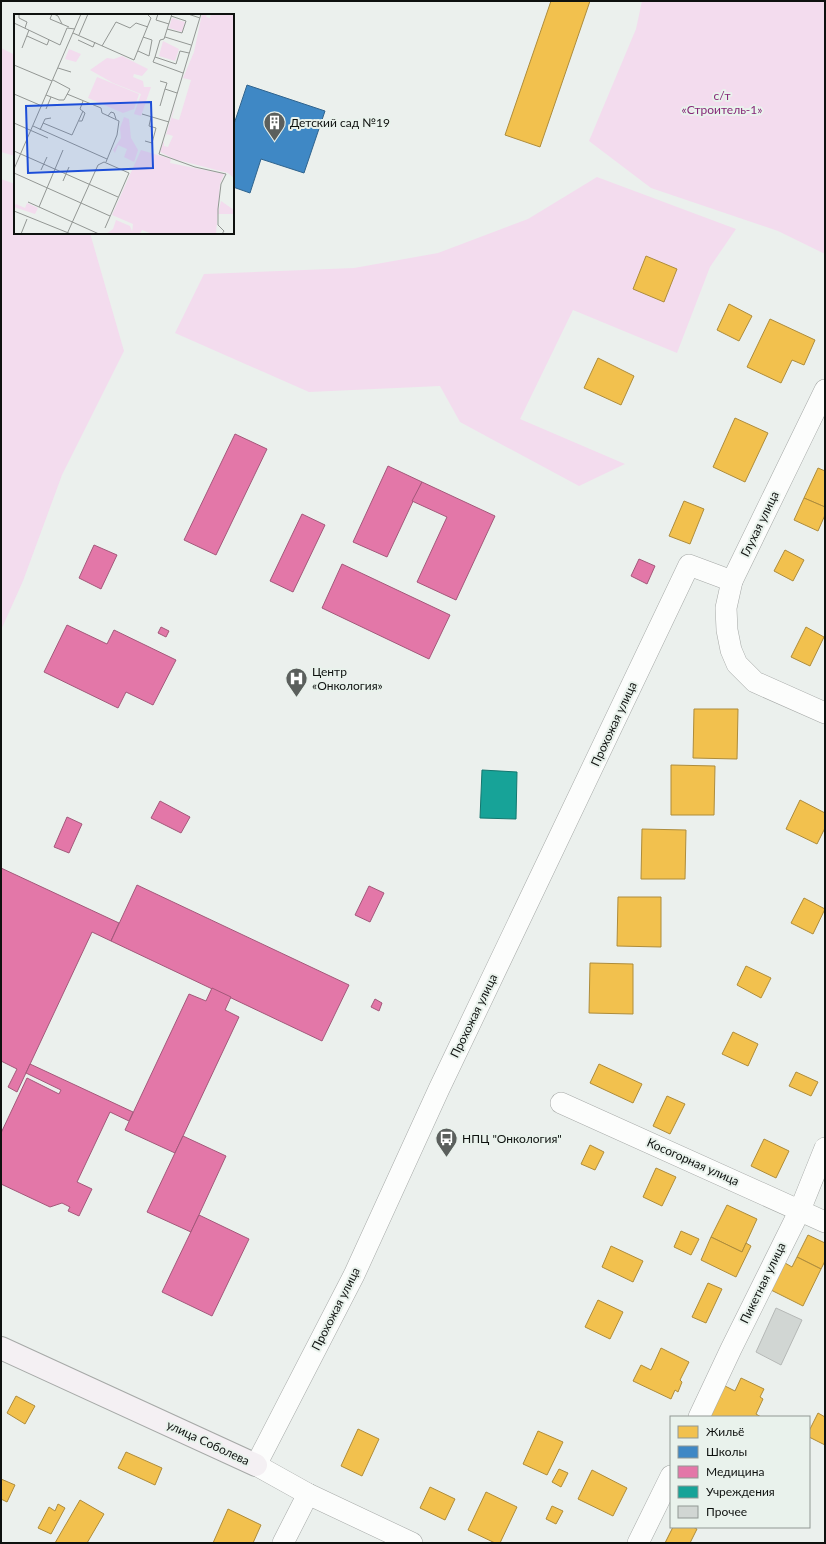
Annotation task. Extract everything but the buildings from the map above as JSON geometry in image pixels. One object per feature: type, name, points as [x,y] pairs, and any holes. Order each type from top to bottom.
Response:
[{"type":"street","name":"Глухая улица","points":[[825,390],[732,581],[726,608],[731,650],[737,664],[755,682],[825,713]]},
{"type":"street","name":"Прохожая улица","points":[[256,1465],[354,1275],[440,1089],[689,565],[732,581]]},
{"type":"street","name":"Косогорная улица","points":[[561,1103],[825,1222]]},
{"type":"street","name":"Пикетная улица","points":[[699,1416],[730,1349],[800,1210],[825,1148]]},
{"type":"street","name":"улица Соболева","points":[[2,1352],[256,1465],[308,1494],[412,1543]]},
{"type":"street","points":[[638,1543],[670,1478]]},
{"type":"street","points":[[283,1543],[308,1494]]},
{"type":"green space","name":"с/т «Строитель-1»","points":[[642,1],[825,1],[825,254],[778,231],[651,188],[589,141],[636,29]]},
{"type":"green space","points":[[1,48],[14,54],[14,156],[1,152]]},
{"type":"green space","points":[[597,177],[736,229],[710,267],[677,353],[573,310],[520,419],[625,464],[579,486],[460,422],[440,386],[309,392],[175,333],[204,274],[354,268],[438,253],[528,219]]},
{"type":"green space","points":[[1,179],[14,184],[14,234],[90,234],[124,351],[62,475],[23,581],[1,630]]},
{"type":"place","name":"Детский сад №19","points":[[274,142]]},
{"type":"place","name":"Центр «Онкология»","points":[[297,698]]},
{"type":"place","name":"НПЦ \"Онкология\"","points":[[447,1158]]}]
